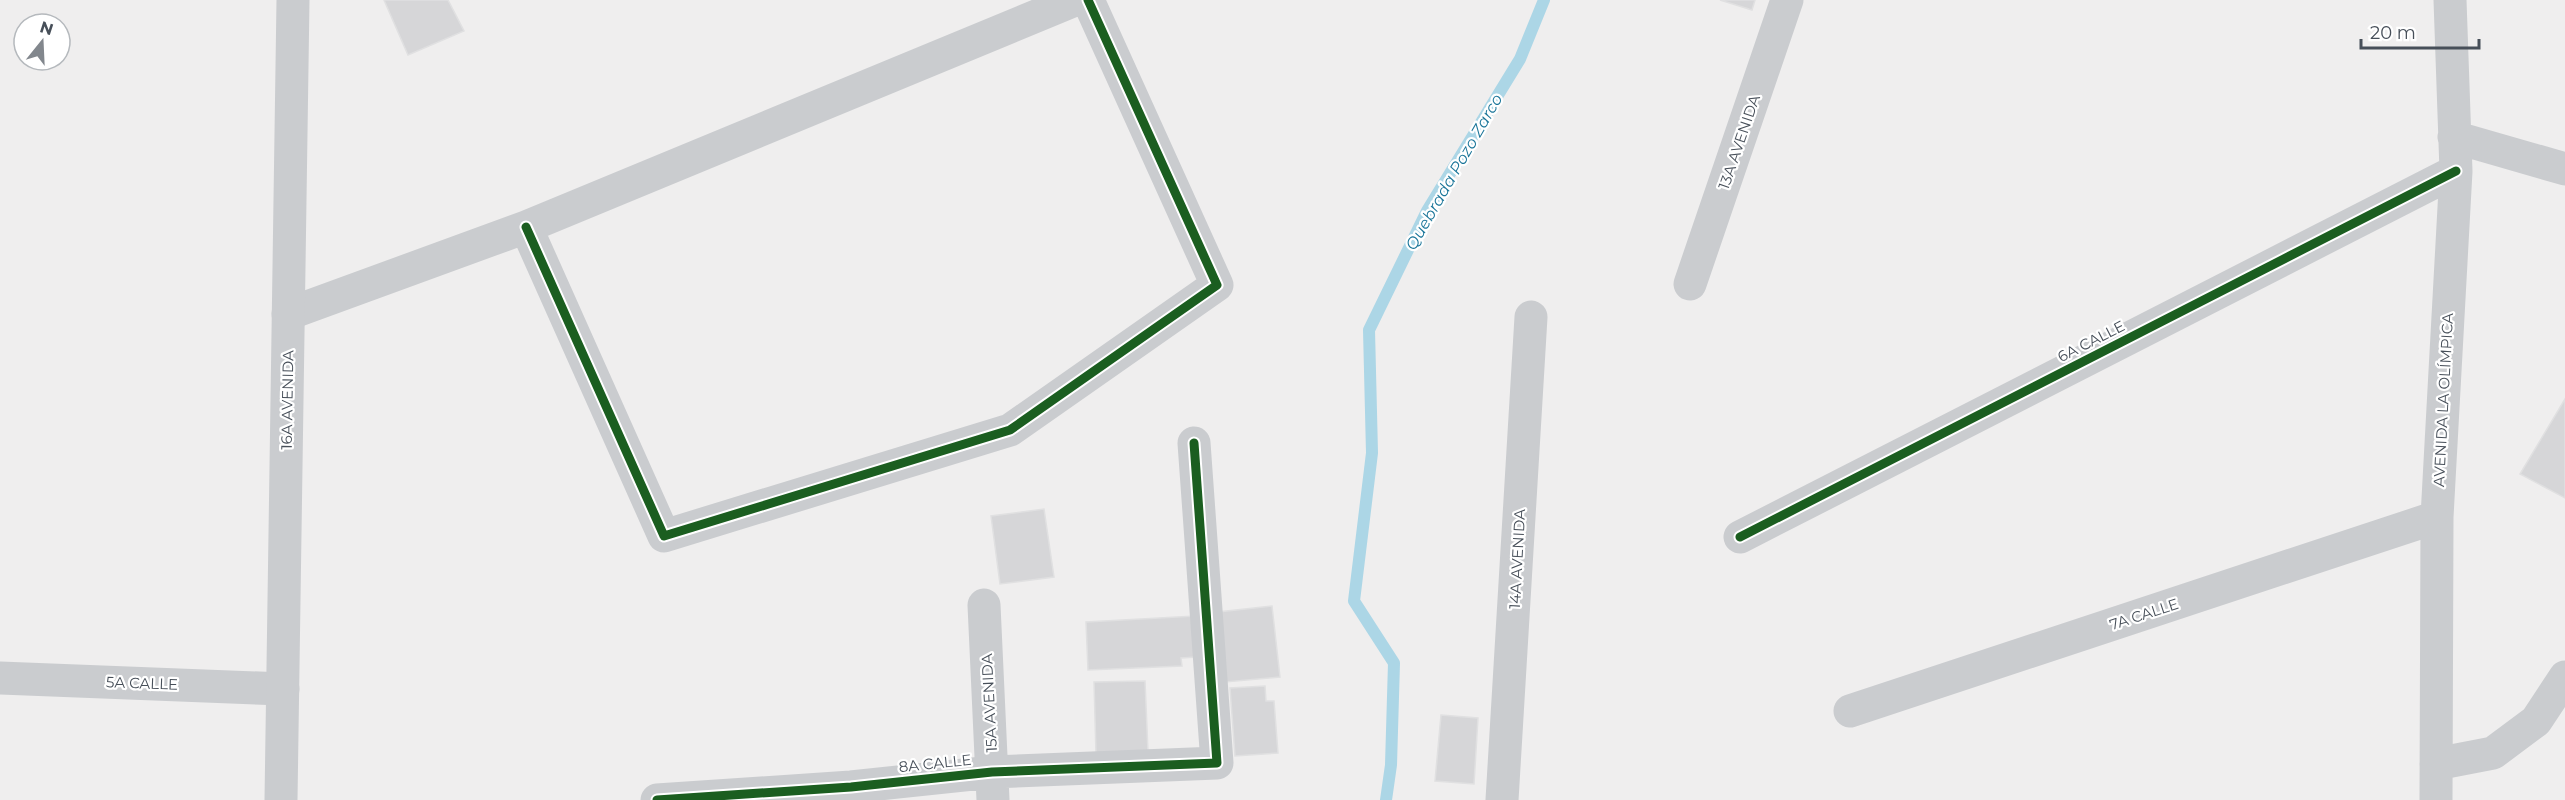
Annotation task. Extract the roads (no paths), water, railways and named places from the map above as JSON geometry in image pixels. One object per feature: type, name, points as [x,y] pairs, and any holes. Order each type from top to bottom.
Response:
[{"type":"street","name":"16A AVENIDA","points":[[281,800],[292,0]]},
{"type":"street","points":[[288,314],[526,227],[1075,0]]},
{"type":"street","points":[[526,227],[664,536],[1010,430],[1217,285],[1088,0]]},
{"type":"street","name":"13A AVENIDA","points":[[1690,284],[1787,0]]},
{"type":"street","name":"AVENIDA LA OLÍMPICA","points":[[2436,800],[2437,517],[2456,171],[2450,0]]},
{"type":"street","points":[[2454,137],[2565,169]]},
{"type":"street","name":"6A CALLE","points":[[1740,537],[2456,171]]},
{"type":"street","name":"14A AVENIDA","points":[[1502,800],[1531,317]]},
{"type":"street","name":"8A CALLE","points":[[657,800],[850,787],[993,786],[1217,763],[1194,443]]},
{"type":"street","name":"7A CALLE","points":[[1850,711],[2437,517]]},
{"type":"street","name":"15A AVENIDA","points":[[984,605],[993,786]]},
{"type":"street","name":"5A CALLE","points":[[0,678],[283,689]]},
{"type":"street","points":[[2436,764],[2493,753],[2536,721],[2565,678]]},
{"type":"waterway","name":"Quebrada Pozo Zarco","points":[[1386,800],[1391,765],[1394,663],[1354,601],[1372,453],[1369,330],[1427,211],[1520,59],[1544,0]]}]
